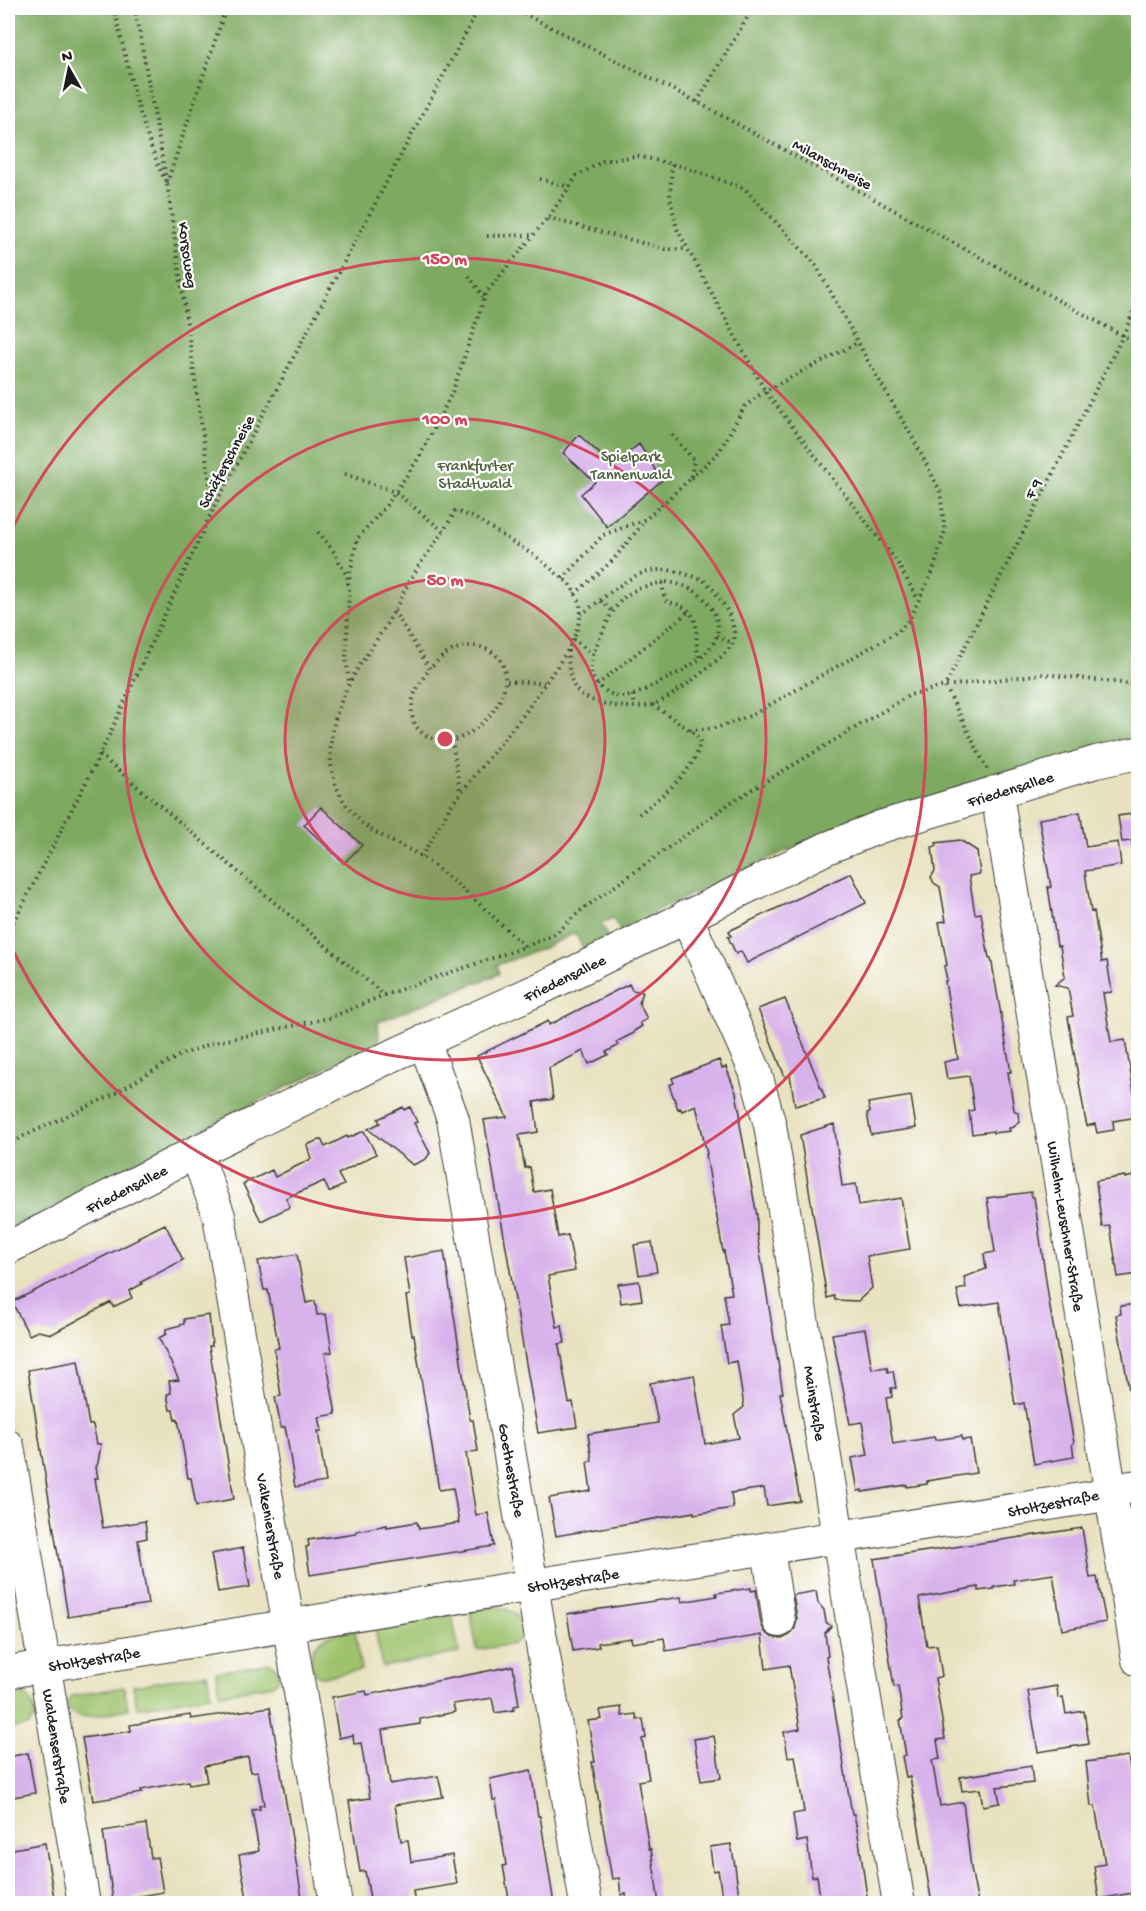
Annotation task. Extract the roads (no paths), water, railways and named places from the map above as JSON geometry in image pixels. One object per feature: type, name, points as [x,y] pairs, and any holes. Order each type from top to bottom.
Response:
[{"type":"street","name":"Friedensallee","points":[[8,1248],[196,1152],[424,1041],[546,986],[852,837],[1096,762],[1138,753]]},
{"type":"street","name":"Wilhelm-Leuschner-Straße","points":[[995,792],[1125,1488],[1138,1660]]},
{"type":"street","name":"Mainstraße","points":[[686,916],[750,1059],[763,1094],[770,1125],[899,1904]]},
{"type":"street","name":"Goethestraße","points":[[424,1041],[453,1119],[586,1904]]},
{"type":"street","name":"Valkenierstraße","points":[[196,1152],[219,1216],[336,1904]]},
{"type":"street","name":"Waldenserstraße","points":[[8,1446],[84,1904]]},
{"type":"street","name":"Stoltzestraße","points":[[8,1672],[533,1585],[1094,1497],[1125,1488]]},
{"type":"street","points":[[768,1549],[779,1621]]},
{"type":"park label","name":"Spielpark Tannenwald","points":[[631,464]]},
{"type":"park label","name":"Frankfurter Stadtwald","points":[[475,473]]}]
